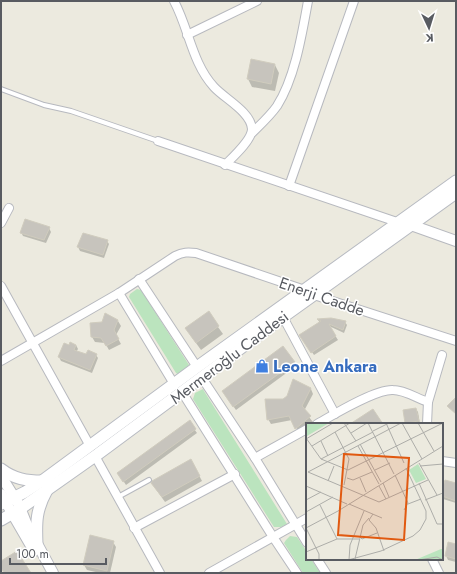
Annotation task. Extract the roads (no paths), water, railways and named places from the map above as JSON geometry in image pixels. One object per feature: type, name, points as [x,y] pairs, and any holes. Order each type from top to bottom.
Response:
[{"type":"main road","name":"Mermeroğlu Caddesi","points":[[1,520],[16,511],[45,486],[93,451],[202,378],[283,317],[309,292],[397,222],[456,181]]},
{"type":"main road","name":"Mermeroğlu Caddesi","points":[[93,451],[174,384],[197,367],[411,225],[456,193]]},
{"type":"main road","points":[[1,469],[16,478],[45,486],[36,524],[37,544]]},
{"type":"main road","name":"Mermeroğlu Caddesi","points":[[5,499],[45,486]]},
{"type":"street","points":[[174,1],[196,58],[209,80],[218,91],[247,116],[251,124],[252,133]]},
{"type":"street","points":[[187,34],[257,1]]},
{"type":"street","points":[[225,165],[247,141],[252,133],[276,108],[287,87],[300,39],[308,1]]},
{"type":"street","points":[[289,186],[354,1]]},
{"type":"street","points":[[158,141],[225,165],[397,222]]},
{"type":"street","points":[[1,223],[9,208]]},
{"type":"street","points":[[411,225],[456,241]]},
{"type":"street","name":"Enerji Cadde","points":[[139,279],[181,253],[196,253],[456,341]]},
{"type":"street","points":[[1,361],[119,293],[139,279],[197,367]]},
{"type":"street","points":[[1,286],[160,573]]},
{"type":"street","points":[[119,293],[174,384]]},
{"type":"street","points":[[283,317],[335,414]]},
{"type":"street","points":[[427,423],[428,402],[442,355]]},
{"type":"street","points":[[202,378],[255,458],[306,541]]},
{"type":"street","points":[[319,423],[370,396],[386,390],[394,390],[405,393],[428,402]]},
{"type":"street","points":[[182,392],[297,573]]},
{"type":"street","points":[[255,458],[306,430]]},
{"type":"street","points":[[443,461],[456,463]]},
{"type":"street","points":[[134,528],[235,474]]},
{"type":"street","points":[[1,476],[5,499],[16,511],[53,573]]},
{"type":"street","points":[[16,511],[45,573]]},
{"type":"street","points":[[209,573],[306,519]]},
{"type":"street","points":[[318,560],[326,573]]},
{"type":"street","points":[[432,560],[439,573]]},
{"type":"lane","points":[[1,89],[44,105],[71,111],[158,141]]},
{"type":"lane","points":[[118,497],[149,480]]},
{"type":"place","name":"Leone Ankara","points":[[262,366]]}]
